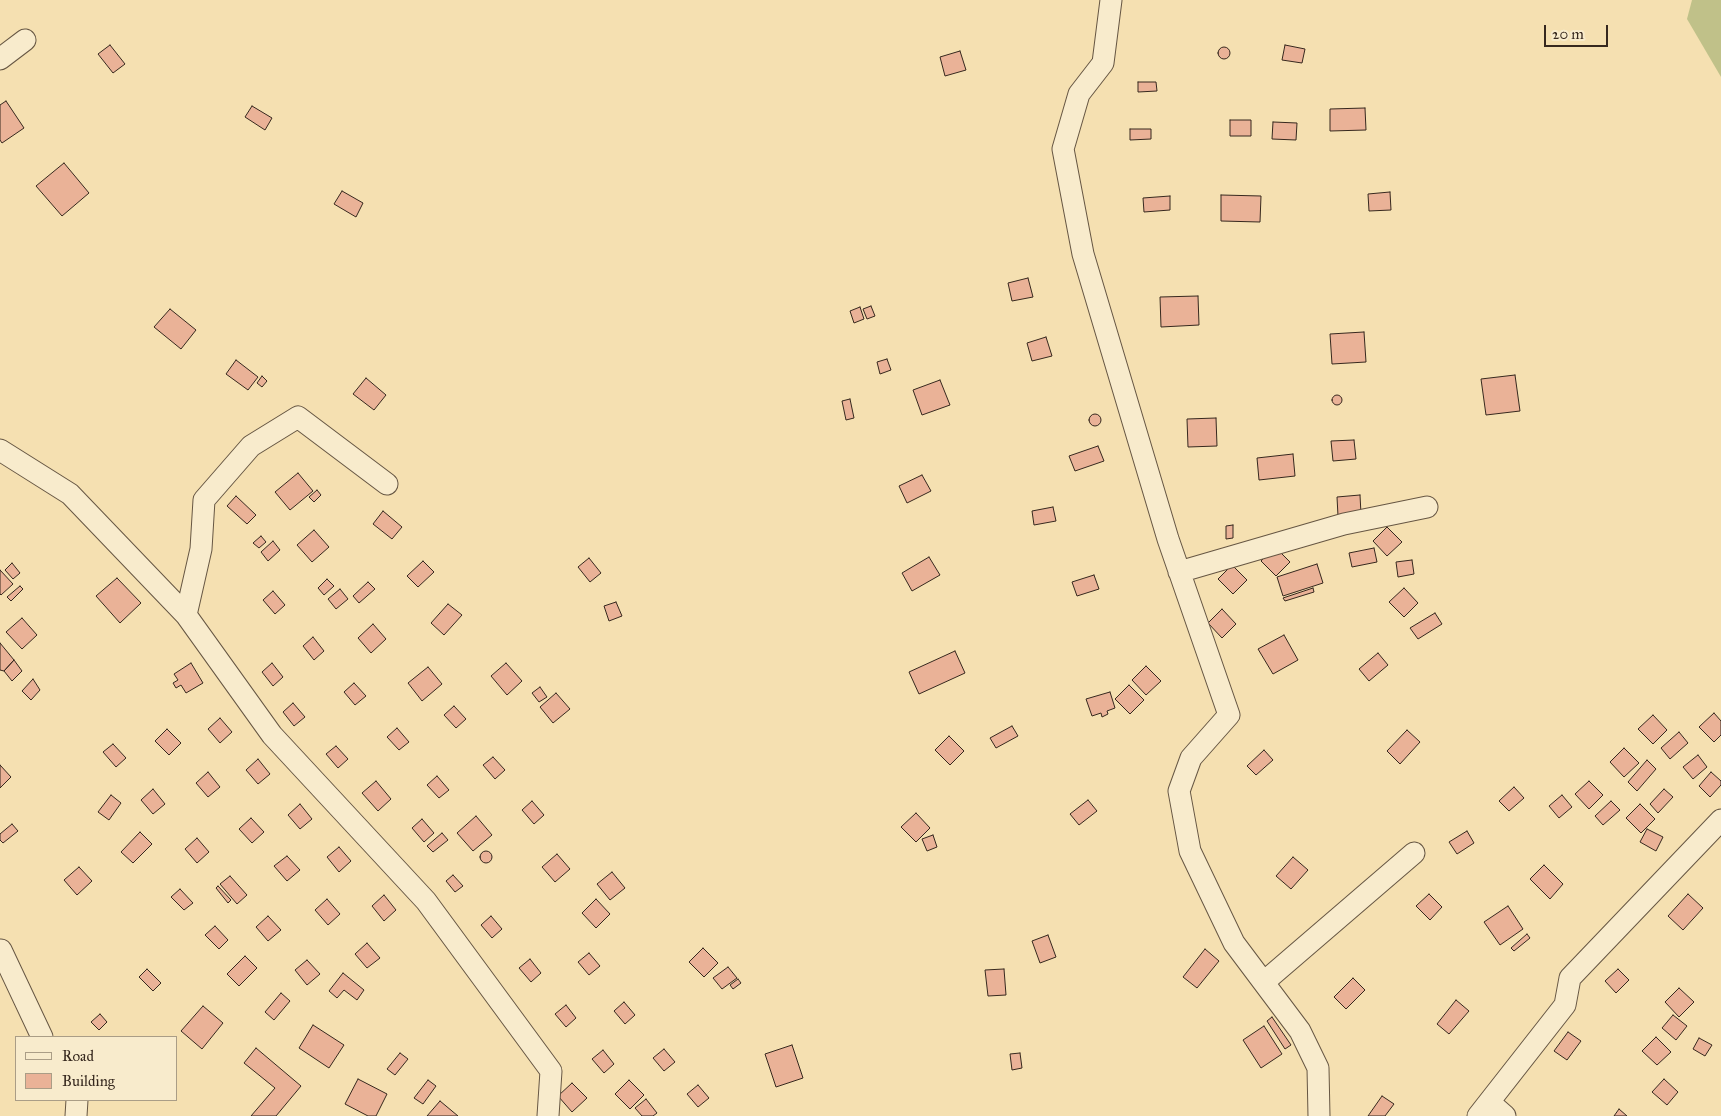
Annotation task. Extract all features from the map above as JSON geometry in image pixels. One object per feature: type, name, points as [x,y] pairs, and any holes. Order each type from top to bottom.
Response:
[{"type":"street","points":[[1112,0],[1103,63],[1079,94],[1063,149],[1083,254],[1179,572],[1229,715],[1191,758],[1180,791],[1190,851],[1234,943],[1300,1031],[1318,1068],[1319,1116]]},
{"type":"street","points":[[0,59],[26,40]]},
{"type":"street","points":[[186,615],[201,549],[204,500],[251,446],[298,417],[387,484]]},
{"type":"street","points":[[0,450],[70,494],[186,615],[272,735],[426,901],[551,1071],[548,1116]]},
{"type":"street","points":[[1179,572],[1344,524],[1427,507]]},
{"type":"street","points":[[1505,1116],[1484,1109],[1566,1005],[1570,978],[1721,820]]},
{"type":"street","points":[[1264,982],[1414,853]]},
{"type":"street","points":[[2,950],[42,1036]]},
{"type":"street","points":[[76,1116],[78,1101]]},
{"type":"green space","points":[[1692,0],[1721,0],[1721,77],[1687,19]]},
{"type":"building","points":[[110,45],[125,64],[113,73],[98,54]]},
{"type":"building","points":[[1285,45],[1305,49],[1302,63],[1282,60]]},
{"type":"building","points":[[1222,47],[1226,47],[1230,53],[1226,59],[1222,59],[1218,55],[1218,51]]},
{"type":"building","points":[[960,51],[966,70],[945,76],[940,57]]},
{"type":"building","points":[[1138,82],[1156,82],[1157,91],[1138,92]]},
{"type":"building","points":[[6,101],[24,128],[2,143],[0,140],[0,105]]},
{"type":"building","points":[[252,106],[272,118],[265,130],[245,117]]},
{"type":"building","points":[[1365,108],[1366,130],[1330,131],[1330,109]]},
{"type":"building","points":[[1230,120],[1251,120],[1251,136],[1230,136]]},
{"type":"building","points":[[1273,122],[1297,123],[1296,140],[1272,139]]},
{"type":"building","points":[[1130,129],[1151,129],[1151,139],[1130,140]]},
{"type":"building","points":[[64,163],[89,193],[62,216],[36,186]]},
{"type":"building","points":[[342,191],[363,203],[356,217],[334,204]]},
{"type":"building","points":[[1390,192],[1391,210],[1369,211],[1368,194]]},
{"type":"building","points":[[1221,195],[1261,196],[1260,222],[1221,221]]},
{"type":"building","points":[[1170,196],[1170,210],[1144,212],[1143,198]]},
{"type":"building","points":[[1028,278],[1033,297],[1012,301],[1008,283]]},
{"type":"building","points":[[1198,296],[1199,325],[1161,327],[1160,297]]},
{"type":"building","points":[[871,306],[875,316],[867,319],[863,309]]},
{"type":"building","points":[[860,307],[864,319],[854,323],[850,311]]},
{"type":"building","points":[[170,309],[196,330],[181,349],[154,327]]},
{"type":"building","points":[[1364,332],[1366,362],[1332,364],[1330,334]]},
{"type":"building","points":[[1046,337],[1052,356],[1032,361],[1027,343]]},
{"type":"building","points":[[887,359],[891,370],[880,374],[877,362]]},
{"type":"building","points":[[236,360],[258,377],[248,390],[226,374]]},
{"type":"building","points":[[1515,375],[1520,411],[1486,415],[1481,379]]},
{"type":"building","points":[[262,376],[267,381],[262,387],[257,383]]},
{"type":"building","points":[[366,378],[386,395],[374,410],[353,394]]},
{"type":"building","points":[[940,380],[950,405],[922,415],[913,390]]},
{"type":"building","points":[[1337,395],[1342,400],[1337,405],[1332,400]]},
{"type":"building","points":[[850,399],[854,418],[846,420],[842,401]]},
{"type":"building","points":[[1093,414],[1097,414],[1101,420],[1097,426],[1093,426],[1089,422],[1089,418]]},
{"type":"building","points":[[1216,418],[1217,446],[1188,447],[1187,419]]},
{"type":"building","points":[[1354,440],[1356,459],[1333,461],[1331,441]]},
{"type":"building","points":[[1098,446],[1104,461],[1075,471],[1069,456]]},
{"type":"building","points":[[1293,454],[1295,476],[1259,480],[1257,458]]},
{"type":"building","points":[[298,473],[313,491],[290,510],[275,492]]},
{"type":"building","points":[[922,475],[931,491],[907,503],[899,486]]},
{"type":"building","points":[[317,490],[321,495],[314,502],[309,497]]},
{"type":"building","points":[[1360,495],[1361,514],[1338,516],[1337,497]]},
{"type":"building","points":[[236,496],[256,515],[247,524],[227,506]]},
{"type":"building","points":[[1053,507],[1056,521],[1034,525],[1032,511]]},
{"type":"building","points":[[383,511],[402,527],[392,539],[373,524]]},
{"type":"building","points":[[1233,525],[1233,538],[1226,539],[1226,526]]},
{"type":"building","points":[[1387,527],[1402,542],[1387,556],[1373,541]]},
{"type":"building","points":[[314,530],[329,547],[312,562],[297,545]]},
{"type":"building","points":[[261,536],[266,542],[259,548],[253,543]]},
{"type":"building","points":[[273,541],[280,550],[268,561],[261,552]]},
{"type":"building","points":[[1275,547],[1290,562],[1276,576],[1261,561]]},
{"type":"building","points":[[1374,548],[1377,562],[1352,567],[1349,553]]},
{"type":"building","points":[[929,557],[940,575],[912,591],[902,573]]},
{"type":"building","points":[[589,558],[601,573],[590,582],[578,567]]},
{"type":"building","points":[[1412,560],[1414,574],[1398,577],[1396,562]]},
{"type":"building","points":[[423,561],[434,572],[418,587],[407,576]]},
{"type":"building","points":[[12,563],[20,573],[13,579],[5,570]]},
{"type":"building","points":[[1317,564],[1323,583],[1283,596],[1277,577]]},
{"type":"building","points":[[1232,565],[1247,580],[1233,594],[1218,579]]},
{"type":"building","points":[[0,570],[13,584],[1,595],[0,594]]},
{"type":"building","points":[[1094,575],[1099,589],[1077,596],[1072,582]]},
{"type":"building","points":[[117,578],[141,603],[120,623],[96,596]]},
{"type":"building","points":[[327,579],[334,586],[324,595],[318,588]]},
{"type":"building","points":[[368,582],[375,589],[359,603],[353,596]]},
{"type":"building","points":[[20,586],[23,589],[11,601],[7,597]]},
{"type":"building","points":[[1313,588],[1314,592],[1285,601],[1283,598]]},
{"type":"building","points":[[1404,588],[1418,603],[1404,617],[1389,602]]},
{"type":"building","points":[[340,589],[348,599],[336,609],[328,599]]},
{"type":"building","points":[[273,591],[285,605],[275,614],[263,600]]},
{"type":"building","points":[[616,602],[622,616],[609,621],[604,606]]},
{"type":"building","points":[[448,604],[462,615],[444,635],[431,623]]},
{"type":"building","points":[[1222,609],[1236,624],[1222,638],[1208,623]]},
{"type":"building","points":[[1435,613],[1442,624],[1418,639],[1410,628]]},
{"type":"building","points":[[22,618],[37,635],[22,649],[6,632]]},
{"type":"building","points":[[373,624],[386,639],[371,653],[358,638]]},
{"type":"building","points":[[1284,635],[1298,660],[1273,674],[1258,649]]},
{"type":"building","points":[[313,637],[324,651],[314,660],[303,646]]},
{"type":"building","points":[[0,643],[14,660],[4,671],[0,670]]},
{"type":"building","points":[[955,651],[965,673],[919,694],[909,672]]},
{"type":"building","points":[[1378,653],[1388,665],[1369,681],[1359,669]]},
{"type":"building","points":[[14,660],[22,671],[12,681],[4,671]]},
{"type":"building","points":[[191,663],[203,683],[186,693],[181,685],[176,688],[173,683],[178,680],[174,674]]},
{"type":"building","points":[[272,663],[283,677],[273,686],[262,672]]},
{"type":"building","points":[[506,663],[522,681],[507,695],[491,676]]},
{"type":"building","points":[[1146,666],[1161,681],[1146,695],[1132,680]]},
{"type":"building","points":[[428,667],[442,684],[422,701],[408,683]]},
{"type":"building","points":[[33,679],[40,690],[31,700],[22,691]]},
{"type":"building","points":[[354,683],[366,696],[355,705],[344,692]]},
{"type":"building","points":[[1129,685],[1144,700],[1130,714],[1115,699]]},
{"type":"building","points":[[540,687],[547,697],[539,702],[532,693]]},
{"type":"building","points":[[1110,692],[1115,708],[1107,711],[1108,714],[1102,717],[1101,713],[1092,716],[1086,699]]},
{"type":"building","points":[[556,693],[570,709],[553,723],[540,707]]},
{"type":"building","points":[[293,703],[305,717],[294,726],[283,712]]},
{"type":"building","points":[[454,706],[466,719],[456,728],[444,715]]},
{"type":"building","points":[[1714,713],[1721,721],[1721,735],[1714,742],[1699,727]]},
{"type":"building","points":[[1653,715],[1667,730],[1653,744],[1638,729]]},
{"type":"building","points":[[220,718],[232,732],[220,743],[208,729]]},
{"type":"building","points":[[1012,726],[1018,736],[996,748],[990,738]]},
{"type":"building","points":[[397,728],[409,742],[399,750],[387,737]]},
{"type":"building","points":[[167,729],[181,743],[169,755],[155,741]]},
{"type":"building","points":[[1407,730],[1420,742],[1400,764],[1387,751]]},
{"type":"building","points":[[1679,732],[1688,743],[1670,759],[1661,748]]},
{"type":"building","points":[[949,736],[964,751],[950,765],[935,750]]},
{"type":"building","points":[[113,744],[126,758],[116,767],[103,752]]},
{"type":"building","points":[[336,746],[348,759],[338,768],[326,754]]},
{"type":"building","points":[[1624,748],[1639,763],[1624,777],[1610,762]]},
{"type":"building","points":[[1264,750],[1273,760],[1256,775],[1247,766]]},
{"type":"building","points":[[1698,755],[1707,767],[1693,779],[1683,767]]},
{"type":"building","points":[[493,757],[505,770],[495,779],[483,765]]},
{"type":"building","points":[[258,759],[270,774],[258,784],[246,770]]},
{"type":"building","points":[[1647,760],[1656,769],[1637,791],[1628,782]]},
{"type":"building","points":[[0,765],[11,777],[0,788]]},
{"type":"building","points":[[208,772],[220,787],[208,797],[196,783]]},
{"type":"building","points":[[1711,772],[1721,781],[1721,785],[1710,797],[1699,786]]},
{"type":"building","points":[[437,776],[449,790],[439,798],[427,785]]},
{"type":"building","points":[[376,781],[391,799],[378,811],[362,793]]},
{"type":"building","points":[[1589,781],[1603,795],[1589,809],[1575,794]]},
{"type":"building","points":[[1514,787],[1524,798],[1509,811],[1499,801]]},
{"type":"building","points":[[153,789],[165,804],[153,814],[141,800]]},
{"type":"building","points":[[1664,789],[1673,797],[1658,813],[1650,804]]},
{"type":"building","points":[[111,795],[121,803],[109,820],[98,812]]},
{"type":"building","points":[[1562,795],[1572,807],[1559,818],[1549,806]]},
{"type":"building","points":[[1088,800],[1097,811],[1079,825],[1070,814]]},
{"type":"building","points":[[532,801],[544,815],[534,824],[522,810]]},
{"type":"building","points":[[1611,801],[1620,810],[1603,825],[1595,816]]},
{"type":"building","points":[[300,804],[312,819],[300,829],[288,815]]},
{"type":"building","points":[[1640,804],[1655,819],[1641,833],[1626,818]]},
{"type":"building","points":[[916,813],[930,828],[916,842],[901,827]]},
{"type":"building","points":[[476,816],[492,835],[473,851],[457,833]]},
{"type":"building","points":[[251,818],[264,832],[252,843],[239,829]]},
{"type":"building","points":[[422,819],[434,833],[424,842],[412,828]]},
{"type":"building","points":[[12,824],[18,831],[3,843],[0,840],[0,834]]},
{"type":"building","points":[[1647,829],[1663,837],[1656,851],[1640,842]]},
{"type":"building","points":[[1467,831],[1474,843],[1457,854],[1449,842]]},
{"type":"building","points":[[140,832],[152,844],[133,863],[121,852]]},
{"type":"building","points":[[442,833],[448,840],[433,852],[427,846]]},
{"type":"building","points":[[933,835],[937,847],[927,851],[922,839]]},
{"type":"building","points":[[197,838],[209,852],[197,863],[185,849]]},
{"type":"building","points":[[339,847],[351,861],[339,872],[327,857]]},
{"type":"building","points":[[488,851],[491,852],[491,862],[484,863],[481,862],[480,855],[481,852]]},
{"type":"building","points":[[557,854],[570,869],[555,882],[542,867]]},
{"type":"building","points":[[287,856],[300,870],[287,881],[274,866]]},
{"type":"building","points":[[1293,857],[1308,870],[1291,889],[1276,876]]},
{"type":"building","points":[[1544,865],[1563,884],[1550,899],[1530,879]]},
{"type":"building","points":[[79,867],[92,881],[77,895],[64,880]]},
{"type":"building","points":[[612,872],[625,888],[610,900],[597,884]]},
{"type":"building","points":[[453,875],[463,886],[455,892],[446,881]]},
{"type":"building","points":[[230,876],[247,895],[237,904],[220,884]]},
{"type":"building","points":[[218,886],[231,900],[228,903],[216,888]]},
{"type":"building","points":[[180,889],[193,903],[184,910],[171,897]]},
{"type":"building","points":[[1429,894],[1442,907],[1430,920],[1416,906]]},
{"type":"building","points":[[1688,894],[1703,908],[1683,930],[1668,916]]},
{"type":"building","points":[[384,895],[396,910],[384,921],[372,906]]},
{"type":"building","points":[[327,899],[340,914],[328,925],[315,910]]},
{"type":"building","points":[[596,899],[610,914],[596,928],[582,913]]},
{"type":"building","points":[[1508,906],[1523,929],[1500,945],[1484,922]]},
{"type":"building","points":[[268,916],[281,930],[268,941],[256,927]]},
{"type":"building","points":[[491,916],[502,929],[492,938],[481,925]]},
{"type":"building","points":[[215,926],[228,940],[219,949],[205,935]]},
{"type":"building","points":[[1527,934],[1530,938],[1514,951],[1511,948]]},
{"type":"building","points":[[1048,935],[1056,957],[1040,963],[1032,941]]},
{"type":"building","points":[[367,943],[380,958],[367,968],[355,954]]},
{"type":"building","points":[[703,948],[718,963],[704,977],[689,962]]},
{"type":"building","points":[[1205,949],[1219,961],[1197,988],[1183,977]]},
{"type":"building","points":[[589,953],[600,966],[589,975],[578,962]]},
{"type":"building","points":[[245,956],[257,968],[239,986],[227,974]]},
{"type":"building","points":[[530,959],[541,973],[531,982],[519,968]]},
{"type":"building","points":[[307,960],[320,974],[307,985],[295,970]]},
{"type":"building","points":[[728,967],[737,978],[722,989],[713,978]]},
{"type":"building","points":[[147,969],[161,983],[153,991],[139,977]]},
{"type":"building","points":[[1004,969],[1006,995],[988,996],[985,970]]},
{"type":"building","points":[[1618,969],[1629,980],[1616,993],[1605,981]]},
{"type":"building","points":[[343,973],[364,990],[357,1000],[344,990],[337,998],[329,991]]},
{"type":"building","points":[[1353,978],[1365,990],[1346,1009],[1334,997]]},
{"type":"building","points":[[738,979],[741,983],[733,989],[730,985]]},
{"type":"building","points":[[1679,988],[1694,1002],[1679,1017],[1665,1002]]},
{"type":"building","points":[[281,993],[290,1001],[274,1020],[265,1012]]},
{"type":"building","points":[[1456,1000],[1469,1011],[1449,1034],[1437,1024]]},
{"type":"building","points":[[624,1002],[635,1015],[625,1024],[614,1011]]},
{"type":"building","points":[[566,1005],[576,1018],[566,1027],[555,1014]]},
{"type":"building","points":[[203,1006],[223,1023],[202,1049],[181,1031]]},
{"type":"building","points":[[100,1014],[107,1022],[99,1030],[91,1022]]},
{"type":"building","points":[[1673,1015],[1687,1026],[1676,1040],[1662,1028]]},
{"type":"building","points":[[1272,1017],[1291,1045],[1285,1049],[1267,1021]]},
{"type":"building","points":[[313,1025],[344,1045],[329,1068],[299,1048]]},
{"type":"building","points":[[1264,1026],[1282,1054],[1261,1068],[1243,1040]]},
{"type":"building","points":[[1568,1032],[1581,1041],[1567,1060],[1554,1051]]},
{"type":"building","points":[[1656,1037],[1671,1052],[1657,1065],[1642,1051]]},
{"type":"building","points":[[1699,1038],[1712,1045],[1705,1056],[1693,1049]]},
{"type":"building","points":[[792,1045],[803,1078],[776,1087],[765,1054]]},
{"type":"building","points":[[256,1048],[301,1086],[276,1116],[251,1116],[275,1088],[244,1063]]},
{"type":"building","points":[[664,1049],[675,1062],[664,1071],[653,1058]]},
{"type":"building","points":[[603,1050],[614,1064],[604,1073],[592,1059]]},
{"type":"building","points":[[400,1053],[408,1059],[395,1075],[387,1069]]},
{"type":"building","points":[[1020,1053],[1022,1068],[1012,1070],[1010,1054]]},
{"type":"building","points":[[358,1079],[387,1094],[376,1116],[368,1116],[345,1104]]},
{"type":"building","points":[[1664,1079],[1678,1092],[1667,1105],[1652,1092]]},
{"type":"building","points":[[428,1080],[436,1086],[423,1104],[414,1098]]},
{"type":"building","points":[[629,1080],[644,1095],[630,1109],[615,1094]]},
{"type":"building","points":[[572,1083],[587,1098],[572,1112],[558,1096]]},
{"type":"building","points":[[698,1085],[709,1098],[698,1107],[687,1094]]},
{"type":"building","points":[[1382,1096],[1394,1104],[1385,1116],[1368,1116]]},
{"type":"building","points":[[646,1099],[657,1113],[653,1116],[642,1116],[635,1108]]},
{"type":"building","points":[[440,1101],[458,1116],[427,1116]]},
{"type":"building","points":[[1619,1109],[1627,1116],[1614,1116]]}]
